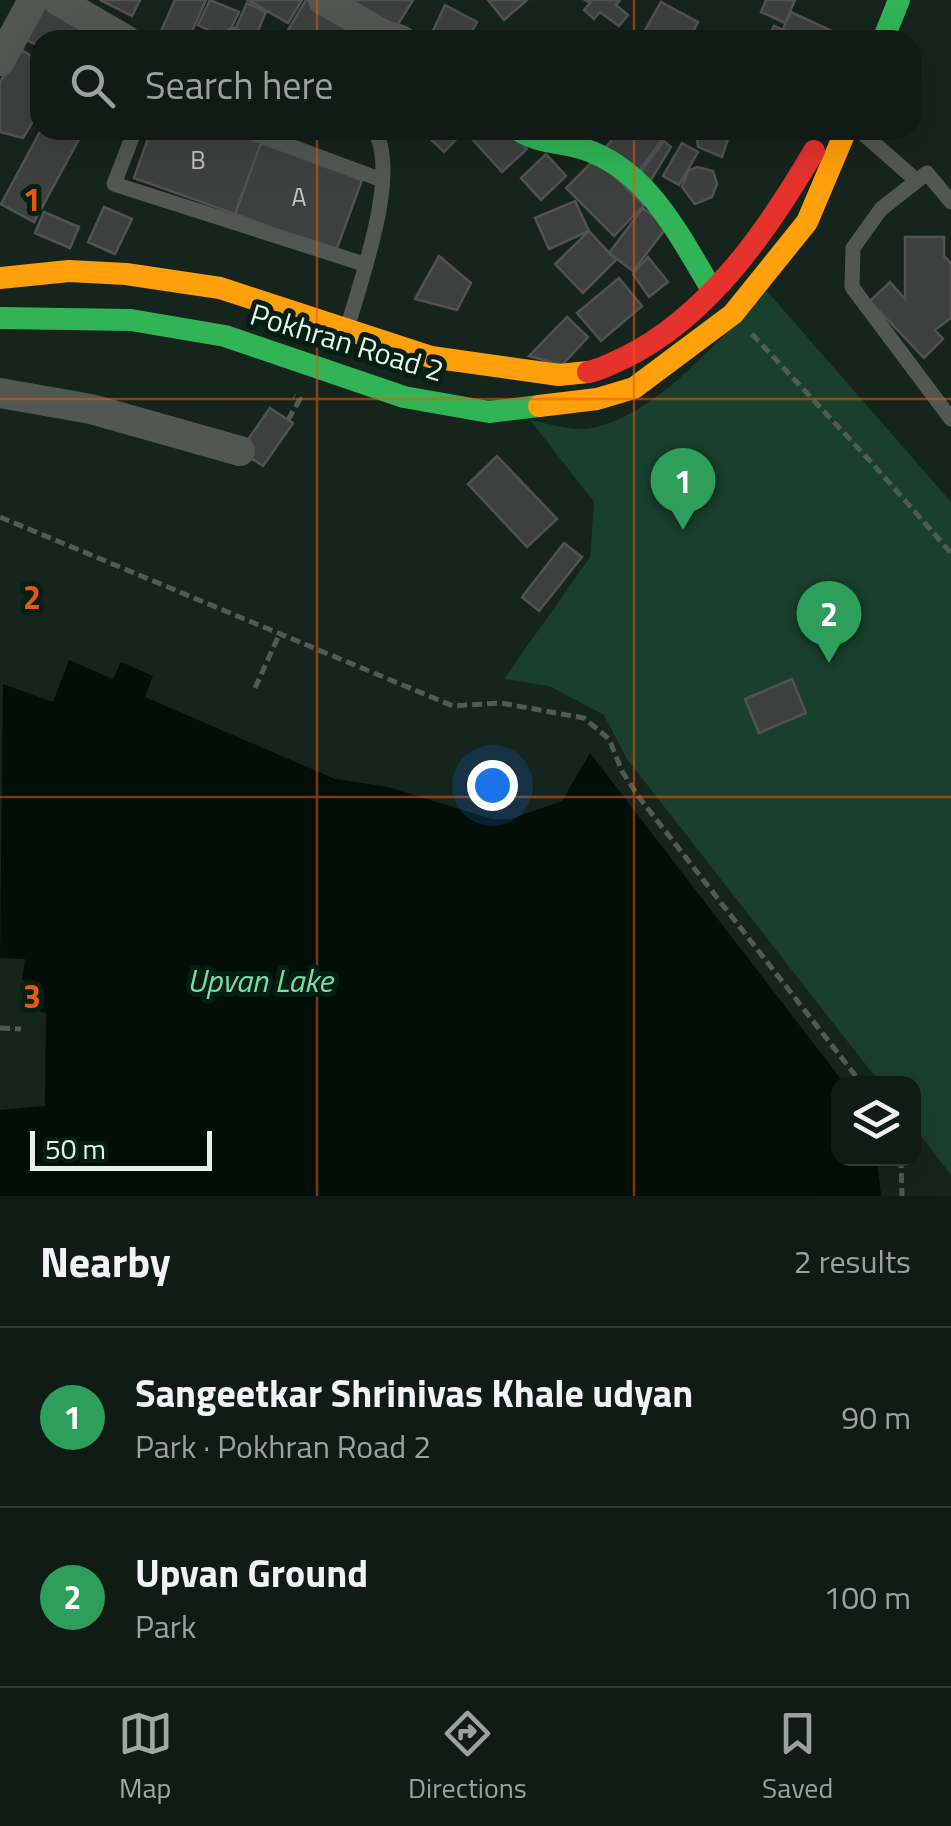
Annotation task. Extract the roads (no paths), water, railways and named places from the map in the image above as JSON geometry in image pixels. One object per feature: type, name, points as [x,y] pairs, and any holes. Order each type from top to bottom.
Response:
[{"type":"main road","points":[[864,30],[876,0]]},
{"type":"main road","points":[[887,30],[900,0]]},
{"type":"main road","points":[[535,140],[571,143],[605,157],[633,176],[662,208],[712,290]]},
{"type":"main road","name":"Pokhran Road 2","points":[[0,278],[69,270],[220,288],[431,357],[559,375],[596,371],[640,350],[690,313],[782,206],[818,140]]},
{"type":"main road","name":"Pokhran Road 2","points":[[0,318],[131,320],[225,336],[404,397],[489,412],[598,400],[634,388],[733,314],[807,222],[842,140]]},
{"type":"street","points":[[0,61],[33,0]]},
{"type":"street","points":[[56,0],[108,30]]},
{"type":"street","points":[[323,0],[375,30]]},
{"type":"street","points":[[0,393],[91,409],[240,450]]},
{"type":"lane","points":[[130,140],[114,184],[364,264]]},
{"type":"lane","points":[[274,140],[382,180]]},
{"type":"lane","points":[[348,329],[382,180],[380,140]]},
{"type":"lane","points":[[871,140],[917,181]]},
{"type":"lane","points":[[951,202],[927,173],[881,210],[853,248],[852,287],[951,419]]},
{"type":"water","name":"Upvan Lake","points":[[69,660],[113,679],[121,662],[153,676],[145,697],[335,779],[388,787],[492,819],[511,819],[562,801],[590,753],[839,1076],[831,1076],[831,1166],[878,1166],[881,1196],[0,1196],[0,1110],[45,1106],[46,1013],[39,1011],[39,982],[22,980],[25,959],[0,958],[3,684],[53,702]]},
{"type":"place","name":"Sangeetkar Shrinivas Khale udyan","points":[[683,530]]},
{"type":"place","name":"Upvan Ground","points":[[829,663]]}]
